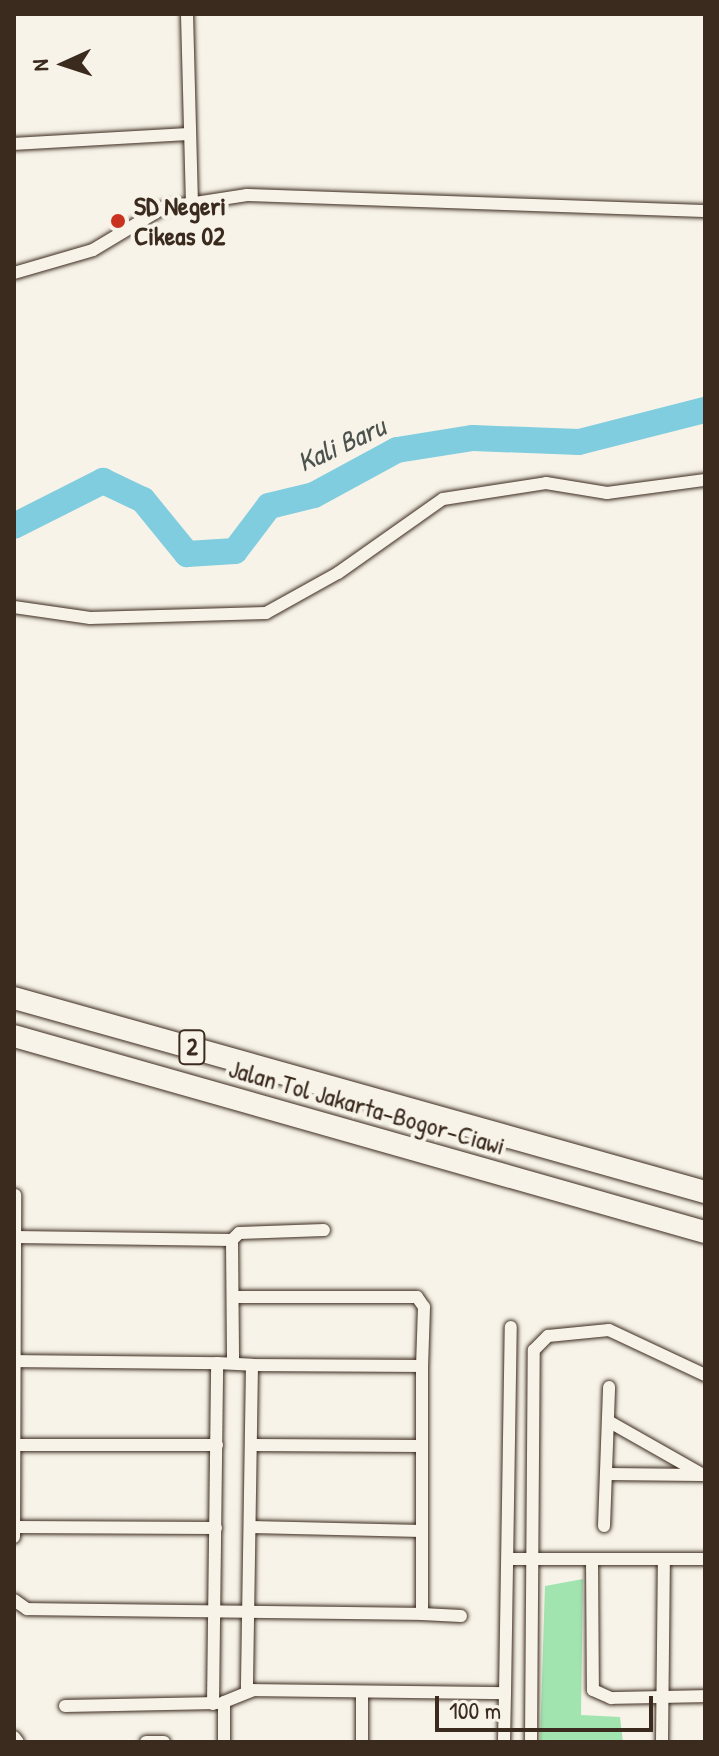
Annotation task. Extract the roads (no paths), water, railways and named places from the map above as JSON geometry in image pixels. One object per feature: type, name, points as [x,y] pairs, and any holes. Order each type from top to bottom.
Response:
[{"type":"highway","name":"Jalan Tol Jakarta–Bogor–Ciawi","points":[[14,998],[705,1192]]},
{"type":"highway","name":"Jalan Tol Jakarta–Bogor–Ciawi","points":[[14,1036],[705,1232]]},
{"type":"highway","points":[[360,1133],[369,1096]]},
{"type":"street","points":[[187,14],[187,134],[192,202]]},
{"type":"street","points":[[14,144],[187,134]]},
{"type":"street","points":[[14,273],[93,250],[163,208],[192,202],[306,195],[705,211]]},
{"type":"street","points":[[14,607],[90,618],[266,613],[338,573],[443,499],[546,483],[607,493],[705,480]]},
{"type":"street","points":[[14,1537],[15,1195]]},
{"type":"street","points":[[15,1237],[232,1240],[239,1233],[324,1230]]},
{"type":"street","points":[[232,1240],[233,1363]]},
{"type":"street","points":[[233,1297],[417,1297],[424,1307],[422,1614]]},
{"type":"street","points":[[504,1742],[511,1327]]},
{"type":"street","points":[[531,1742],[538,1343],[557,1334],[609,1330],[705,1375]]},
{"type":"street","points":[[14,1361],[422,1366]]},
{"type":"street","points":[[217,1363],[218,1703],[224,1742]]},
{"type":"street","points":[[247,1690],[252,1365]]},
{"type":"street","points":[[604,1526],[609,1387]]},
{"type":"street","points":[[608,1421],[704,1475]]},
{"type":"street","points":[[14,1445],[217,1445]]},
{"type":"street","points":[[253,1445],[422,1446]]},
{"type":"street","points":[[606,1474],[704,1475]]},
{"type":"street","points":[[14,1527],[216,1528]]},
{"type":"street","points":[[251,1527],[422,1531]]},
{"type":"street","points":[[508,1559],[705,1559]]},
{"type":"street","points":[[592,1559],[593,1690],[600,1697],[705,1696]]},
{"type":"street","points":[[662,1742],[664,1559]]},
{"type":"street","points":[[14,1600],[27,1609],[461,1616]]},
{"type":"street","points":[[65,1706],[218,1703],[247,1690],[505,1693]]},
{"type":"street","points":[[362,1693],[362,1742]]},
{"type":"street","points":[[14,1737],[18,1742]]},
{"type":"street","points":[[146,1742],[164,1742]]},
{"type":"waterway","name":"Kali Baru","points":[[14,526],[103,481],[143,500],[187,554],[235,551],[269,506],[314,495],[397,450],[473,438],[579,442],[705,410]]},
{"type":"place","name":"SD Negeri Cikeas 02","points":[[118,221]]}]
